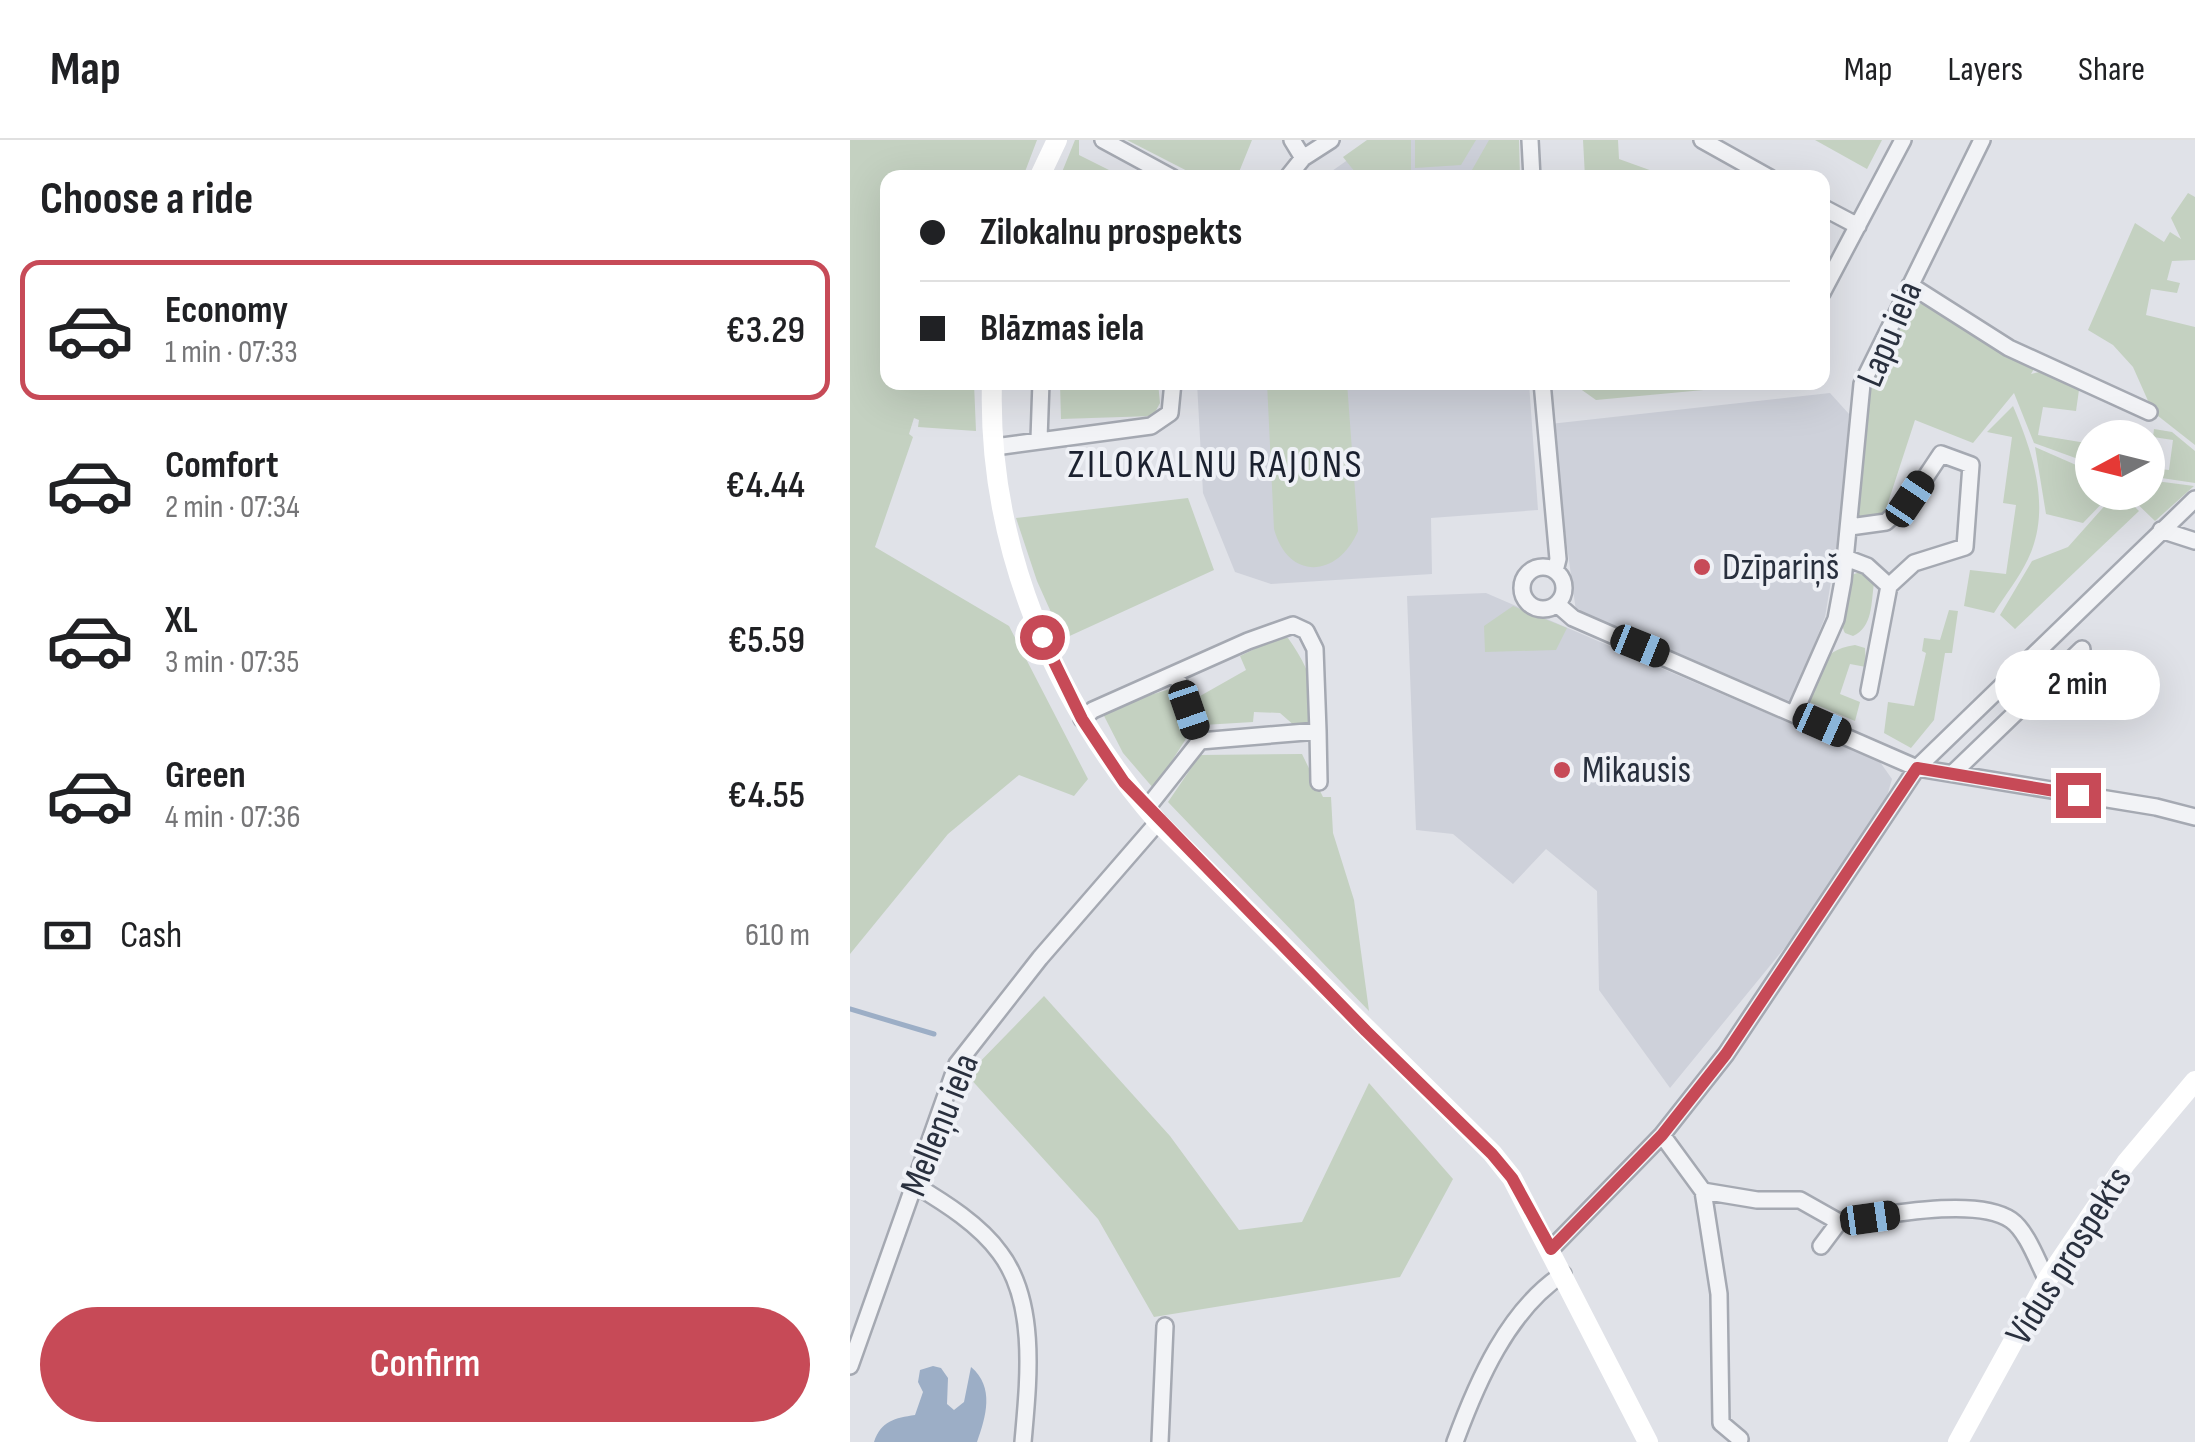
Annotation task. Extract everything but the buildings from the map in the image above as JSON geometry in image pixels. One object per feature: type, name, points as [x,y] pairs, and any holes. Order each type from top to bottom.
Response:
[{"type":"main road","points":[[1043,170],[1056,140]]},
{"type":"main road","points":[[992,390],[1002,512],[1023,587],[1048,651],[1082,719],[1124,782],[1153,815],[1512,1178],[1648,1442]]},
{"type":"main road","name":"Vidus prospekts","points":[[1958,1442],[2047,1280],[2126,1163],[2195,1082]]},
{"type":"street","points":[[1103,140],[1158,170]]},
{"type":"street","points":[[1292,140],[1303,158]]},
{"type":"street","points":[[1293,170],[1303,158],[1332,140]]},
{"type":"street","points":[[1530,140],[1532,170]]},
{"type":"street","points":[[1702,140],[1756,170]]},
{"type":"street","points":[[1830,278],[1903,140]]},
{"type":"street","name":"Lapu iela","points":[[1795,712],[1836,620],[1850,528],[1862,384],[1982,140]]},
{"type":"street","points":[[1830,211],[1858,226]]},
{"type":"street","points":[[1910,285],[2010,348],[2148,412]]},
{"type":"street","points":[[1039,439],[1041,390]]},
{"type":"street","points":[[995,446],[1151,426],[1170,413],[1172,390]]},
{"type":"street","points":[[1543,390],[1558,560],[1555,570],[1564,588],[1557,604]]},
{"type":"street","points":[[1850,528],[1886,522],[1910,499],[1941,454],[1970,465],[1965,547],[1914,563],[1889,586],[1869,691]]},
{"type":"street","points":[[1551,1249],[1662,1135],[1762,1003],[1917,768],[2195,500]]},
{"type":"street","points":[[2161,530],[2195,542]]},
{"type":"street","points":[[1846,558],[1867,566],[1889,586]]},
{"type":"street","points":[[1555,570],[1543,566],[1532,570],[1515,596],[1538,608],[1557,604]]},
{"type":"street","points":[[1557,604],[1572,618],[1917,768],[2156,807],[2195,817]]},
{"type":"street","points":[[1082,719],[1094,710],[1275,629],[1293,625],[1306,631],[1315,649],[1319,782]]},
{"type":"street","points":[[1952,774],[2082,649]]},
{"type":"street","points":[[1176,674],[1200,741],[1318,732]]},
{"type":"street","name":"Melleņu iela","points":[[850,1366],[957,1064],[1153,815],[1200,741]]},
{"type":"street","points":[[1662,1135],[1703,1191],[1719,1294],[1722,1423],[1740,1439]]},
{"type":"street","points":[[915,1186],[944,1203],[991,1242],[1003,1255],[1012,1276],[1026,1324],[1030,1368],[1024,1442]]},
{"type":"street","points":[[1703,1191],[1756,1200],[1800,1200],[1839,1222],[1901,1213],[1990,1210],[2014,1221],[2047,1280]]},
{"type":"street","points":[[1821,1246],[1839,1222]]},
{"type":"street","points":[[1455,1442],[1485,1371],[1512,1327],[1537,1294],[1563,1274]]},
{"type":"street","points":[[1160,1442],[1165,1326]]},
{"type":"shaded area","points":[[1376,140],[1516,140],[1517,170],[1333,170]]},
{"type":"shaded area","points":[[1197,390],[1529,390],[1538,510],[1431,518],[1432,574],[1271,584],[1235,572],[1203,493]]},
{"type":"shaded area","name":"Dzīpariņš","points":[[1830,393],[1849,414],[1841,522],[1825,617],[1791,703],[1576,611],[1550,424]]},
{"type":"shaded area","points":[[1486,593],[1880,762],[1892,779],[1887,796],[1796,934],[1670,1088],[1599,990],[1597,891],[1546,849],[1513,884],[1453,834],[1416,830],[1407,596]]},
{"type":"green space","points":[[850,140],[1037,140],[1026,170],[880,170],[880,390],[974,390],[976,431],[918,427],[919,420],[914,418],[909,434],[913,437],[875,547],[1009,626],[1088,779],[1074,796],[1019,775],[948,834],[850,954]]},
{"type":"green space","points":[[1075,140],[1079,140],[1079,155],[1109,170],[1063,170]]},
{"type":"green space","points":[[1127,140],[1252,140],[1240,170],[1185,170]]},
{"type":"green space","points":[[1367,140],[1411,140],[1411,170],[1353,170],[1343,157]]},
{"type":"green space","points":[[1415,140],[1476,140],[1461,165],[1415,168]]},
{"type":"green space","points":[[1489,140],[1519,140],[1520,170],[1472,170]]},
{"type":"green space","points":[[1583,140],[1618,140],[1619,159],[1650,170],[1585,170]]},
{"type":"green space","points":[[1815,140],[1882,140],[1867,169]]},
{"type":"green space","points":[[2188,193],[2195,197],[2195,260],[2172,261],[2167,280],[2180,283],[2177,293],[2151,289],[2146,315],[2195,327],[2195,445],[2153,412],[2133,367],[2113,345],[2088,330],[2135,223],[2164,242],[2170,232],[2181,239],[2171,218]]},
{"type":"green space","points":[[1923,303],[2035,367],[2031,374],[2039,372],[2079,390],[2076,411],[2043,407],[2038,435],[2075,441],[2075,458],[2034,443],[2014,393],[1973,443],[1915,420],[1884,515],[1855,523],[1870,385],[1910,306]]},
{"type":"green space","points":[[1060,390],[1159,390],[1160,403],[1153,416],[1061,419]]},
{"type":"green space","points":[[1267,390],[1348,390],[1358,531],[1338,558],[1314,567],[1290,558],[1274,529]]},
{"type":"green space","points":[[1582,390],[1704,390],[1596,400]]},
{"type":"green space","points":[[2013,406],[2033,462],[2039,521],[2028,559],[1994,613],[1964,606],[1970,570],[2006,574],[2016,505],[2003,503],[2012,437],[1987,432]]},
{"type":"green space","points":[[2165,431],[2195,451],[2195,483],[2165,479],[2173,440],[2165,439]]},
{"type":"green space","points":[[2035,447],[2075,465],[2075,510],[2096,510],[2083,523],[2046,514]]},
{"type":"green space","points":[[2165,482],[2194,486],[2155,521],[2144,510],[2165,510]]},
{"type":"green space","points":[[1188,498],[1214,570],[1063,639],[1037,581],[1016,518]]},
{"type":"green space","points":[[2101,510],[2139,511],[2015,629],[2000,615],[2032,561],[2068,547]]},
{"type":"green space","points":[[1862,571],[1874,583],[1871,606],[1868,621],[1853,636],[1845,633],[1843,613],[1852,575]]},
{"type":"green space","points":[[1513,606],[1567,628],[1556,650],[1485,652],[1484,626]]},
{"type":"green space","points":[[1949,610],[1958,611],[1952,653],[1945,653],[1934,720],[1911,748],[1884,733],[1888,702],[1914,706],[1926,653],[1922,651],[1924,638],[1940,640]]},
{"type":"green space","points":[[1277,638],[1288,638],[1310,679],[1312,701],[1307,726],[1296,727],[1280,713],[1254,712],[1253,722],[1203,725],[1198,721],[1193,700],[1246,670],[1240,656]]},
{"type":"green space","points":[[1855,645],[1865,648],[1866,667],[1850,664],[1840,694],[1860,702],[1855,721],[1807,701],[1827,657]]},
{"type":"green space","points":[[1170,689],[1189,726],[1189,734],[1154,789],[1123,753],[1101,710]]},
{"type":"green space","points":[[1302,754],[1323,797],[1331,797],[1333,833],[1354,900],[1369,1011],[1168,802],[1200,755]]},
{"type":"green space","points":[[1044,996],[1170,1136],[1239,1230],[1302,1222],[1369,1083],[1453,1179],[1400,1277],[1154,1317],[1098,1219],[967,1075]]},
{"type":"water","points":[[971,1367],[979,1375],[986,1403],[977,1442],[874,1442],[890,1422],[915,1415],[923,1392],[918,1382],[920,1370],[941,1368],[948,1378],[947,1404],[954,1410],[964,1402]]},
{"type":"waterway","points":[[850,1009],[934,1034]]},
{"type":"place","name":"Dzīpariņš","points":[[1702,567]]},
{"type":"place","name":"Mikausis","points":[[1562,770]]},
{"type":"district","name":"ZILOKALNU RAJONS","points":[[1216,465]]},
{"type":"route","points":[[1042,637],[1082,719],[1124,782],[1158,822],[1492,1154],[1512,1178],[1551,1249],[1662,1135],[1726,1054],[1917,768],[2078,795]]}]
